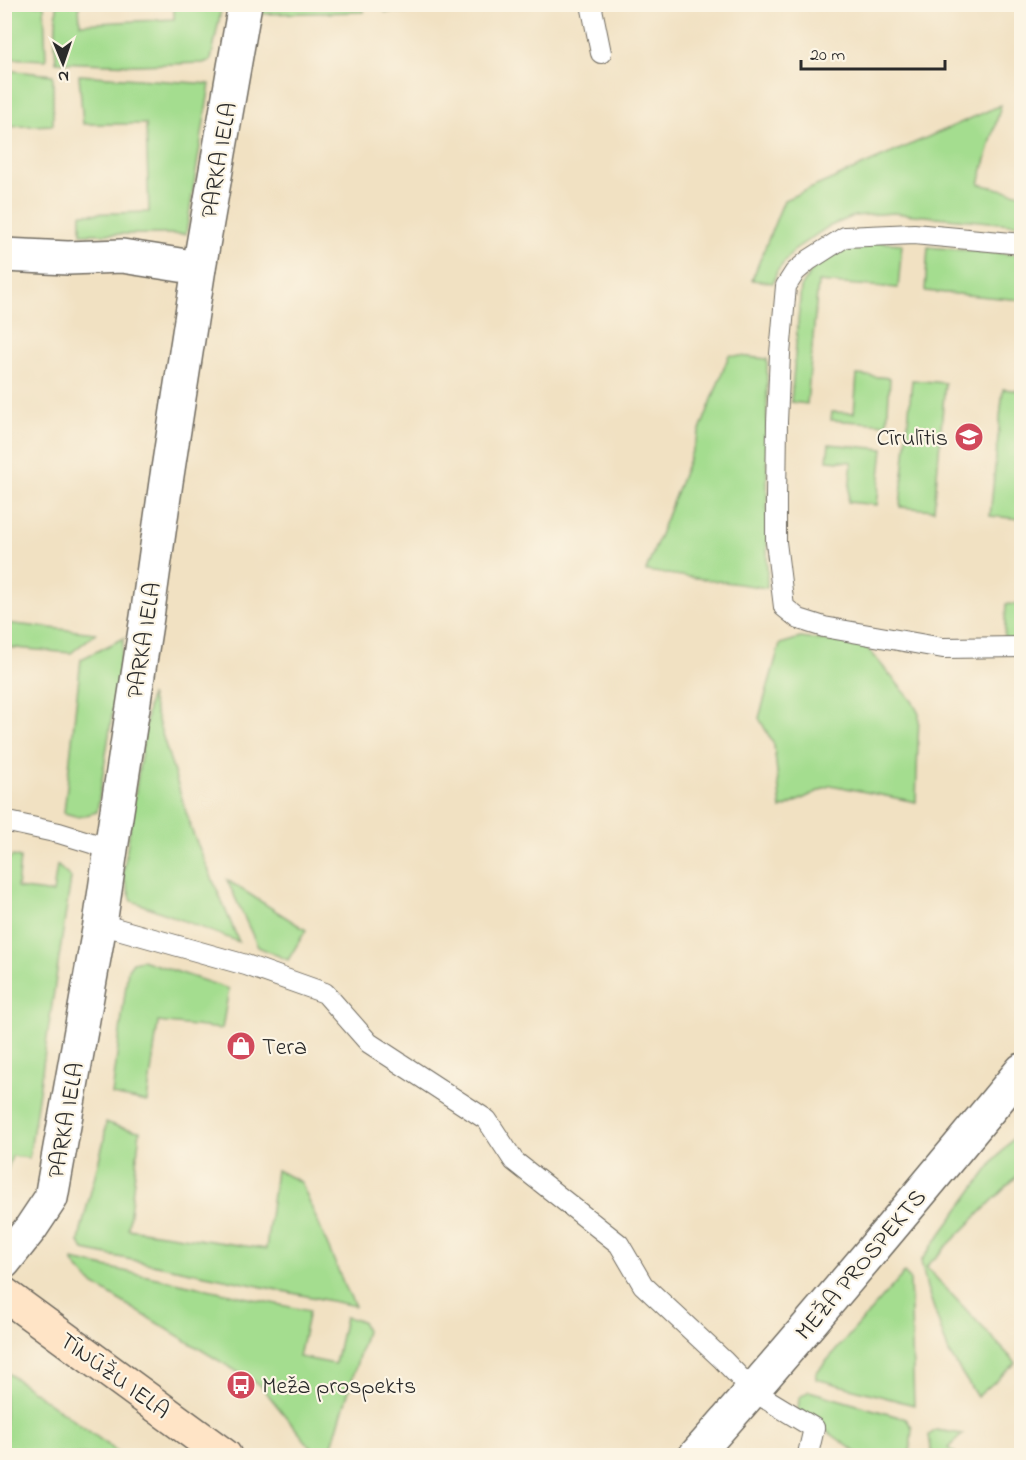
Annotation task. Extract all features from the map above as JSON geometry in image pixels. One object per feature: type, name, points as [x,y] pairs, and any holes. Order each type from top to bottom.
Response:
[{"type":"main road","name":"TĪNŪŽU IELA","points":[[4,1294],[225,1455]]},
{"type":"street","name":"PARKA IELA","points":[[4,1262],[51,1198],[100,924],[199,268],[245,4]]},
{"type":"street","points":[[4,255],[68,258],[122,256],[199,268]]},
{"type":"street","name":"MEŽA PROSPEKTS","points":[[695,1455],[753,1391],[1022,1070]]},
{"type":"lane","points":[[591,4],[601,53]]},
{"type":"lane","points":[[1022,244],[914,234],[845,237],[809,260],[795,272],[786,286],[780,354],[776,488],[776,542],[784,607],[799,619],[824,627],[943,648],[1022,647]]},
{"type":"lane","points":[[4,822],[59,833],[111,849]]},
{"type":"lane","points":[[100,924],[246,965],[325,993],[369,1043],[487,1120],[514,1161],[619,1244],[643,1286],[753,1391],[814,1428],[808,1454]]},
{"type":"green space","points":[[5,4],[44,5],[46,60],[5,58]]},
{"type":"green space","points":[[57,4],[79,5],[80,24],[174,19],[174,5],[222,5],[211,60],[203,63],[136,65],[56,62]]},
{"type":"green space","points":[[259,5],[364,5],[364,12],[257,14]]},
{"type":"green space","points":[[385,5],[465,5],[465,12],[385,12]]},
{"type":"green space","points":[[5,70],[53,75],[53,125],[5,127]]},
{"type":"green space","points":[[79,75],[210,84],[186,234],[81,234],[81,214],[149,212],[146,124],[83,124]]},
{"type":"green space","points":[[1001,105],[979,184],[1021,194],[1021,225],[893,213],[854,216],[828,227],[795,249],[777,271],[773,283],[752,280],[784,200]]},
{"type":"green space","points":[[866,241],[902,244],[898,288],[818,282],[807,404],[791,402],[801,287],[815,266],[838,251]]},
{"type":"green space","points":[[928,247],[1021,255],[1021,300],[925,291]]},
{"type":"green space","points":[[729,355],[767,359],[767,588],[646,571]]},
{"type":"green space","points":[[857,375],[890,378],[887,424],[831,420],[832,412],[854,413]]},
{"type":"green space","points":[[912,380],[945,383],[934,510],[900,507]]},
{"type":"green space","points":[[1003,389],[1021,391],[1021,519],[990,516]]},
{"type":"green space","points":[[829,444],[883,449],[877,505],[848,502],[852,462],[827,460]]},
{"type":"green space","points":[[1006,604],[1021,605],[1021,639],[1004,641]]},
{"type":"green space","points":[[4,624],[96,633],[71,653],[5,647]]},
{"type":"green space","points":[[124,638],[97,812],[79,817],[64,813],[81,659]]},
{"type":"green space","points":[[800,638],[864,644],[912,701],[919,714],[916,802],[831,785],[781,809],[774,745],[759,718],[780,644]]},
{"type":"green space","points":[[150,695],[192,831],[239,942],[132,901],[123,875]]},
{"type":"green space","points":[[13,856],[20,858],[17,888],[53,893],[57,865],[71,878],[29,1158],[12,1156],[5,1177],[4,862]]},
{"type":"green space","points":[[227,880],[306,930],[288,960],[258,947]]},
{"type":"green space","points":[[142,960],[229,989],[222,1029],[158,1022],[147,1102],[112,1095],[128,969],[133,962]]},
{"type":"green space","points":[[106,1122],[140,1131],[128,1229],[266,1249],[276,1170],[301,1182],[355,1306],[84,1250],[79,1242],[81,1230],[104,1140]]},
{"type":"green space","points":[[1021,1129],[1021,1172],[926,1267],[1016,1363],[977,1397],[949,1353],[927,1288],[921,1261],[994,1161]]},
{"type":"green space","points":[[73,1260],[309,1311],[299,1357],[335,1364],[345,1317],[362,1321],[366,1331],[329,1455],[317,1455],[261,1386],[91,1283],[73,1263]]},
{"type":"green space","points":[[904,1273],[910,1279],[914,1405],[816,1379],[816,1373]]},
{"type":"green space","points":[[5,1371],[122,1455],[5,1455]]},
{"type":"green space","points":[[809,1391],[906,1419],[912,1427],[910,1455],[860,1455],[798,1410],[799,1398]]},
{"type":"green space","points":[[936,1430],[963,1434],[948,1448],[958,1455],[932,1455],[929,1435]]},
{"type":"place","name":"Cīrulītis","points":[[969,437]]},
{"type":"place","name":"Tera","points":[[241,1046]]},
{"type":"place","name":"Meža prospekts","points":[[241,1385]]}]
